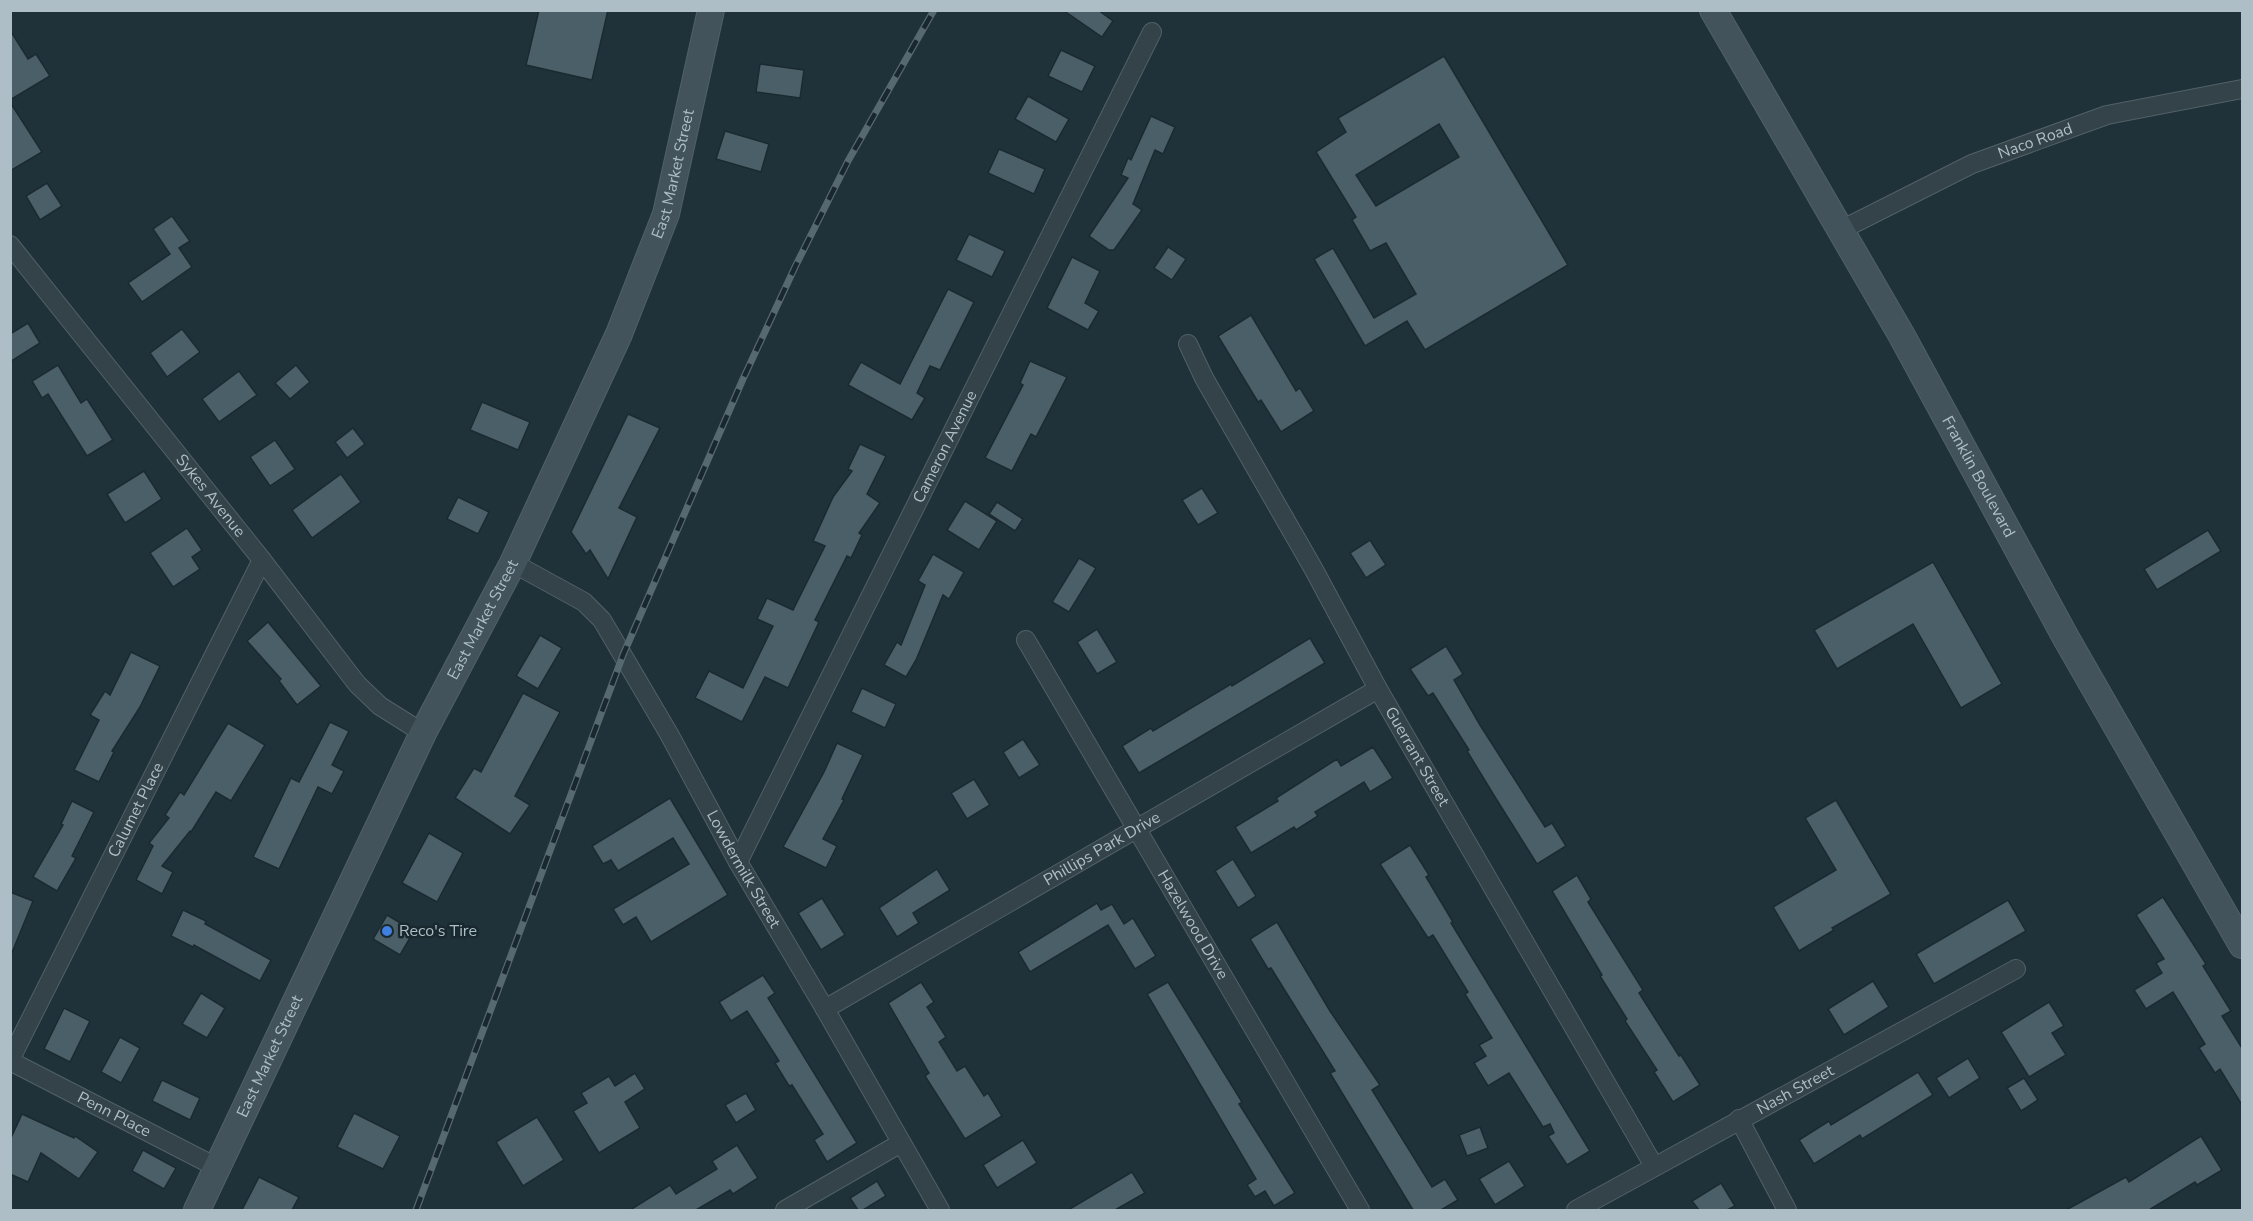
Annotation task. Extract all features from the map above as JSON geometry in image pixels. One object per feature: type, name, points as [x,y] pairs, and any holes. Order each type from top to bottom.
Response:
[{"type":"main road","name":"East Market Street","points":[[197,1210],[423,733],[513,563],[619,334],[666,214],[711,10]]},
{"type":"main road","name":"Franklin Boulevard","points":[[1713,10],[1907,346],[2066,639],[2242,945]]},
{"type":"street","name":"Cameron Avenue","points":[[738,862],[1152,32]]},
{"type":"street","name":"Naco Road","points":[[1841,230],[1972,164],[2107,115],[2242,89]]},
{"type":"street","name":"Sykes Avenue","points":[[10,245],[262,560],[357,684],[380,706],[423,733]]},
{"type":"street","name":"Guerrant Street","points":[[1188,344],[1204,378],[1313,568],[1378,689],[1654,1166]]},
{"type":"street","name":"Calumet Place","points":[[10,1061],[262,560]]},
{"type":"street","name":"Lowdermilk Street","points":[[513,563],[584,602],[602,620],[669,734],[738,862],[940,1210]]},
{"type":"street","name":"Hazelwood Drive","points":[[1026,640],[1360,1210]]},
{"type":"street","name":"Phillips Park Drive","points":[[825,1009],[1378,689]]},
{"type":"street","name":"Nash Street","points":[[1576,1210],[2016,969]]},
{"type":"street","name":"Penn Place","points":[[10,1061],[218,1168]]},
{"type":"street","points":[[1739,1119],[1787,1210]]},
{"type":"street","points":[[785,1210],[901,1143]]},
{"type":"building","points":[[539,10],[608,10],[592,80],[526,65]]},
{"type":"building","points":[[1063,10],[1098,10],[1113,21],[1102,37]]},
{"type":"building","points":[[10,30],[28,59],[36,54],[50,76],[10,100]]},
{"type":"building","points":[[1061,50],[1095,66],[1082,92],[1048,76]]},
{"type":"building","points":[[1444,56],[1568,265],[1425,350],[1407,321],[1365,346],[1314,259],[1333,248],[1374,318],[1416,294],[1386,243],[1370,251],[1352,220],[1356,217],[1316,152],[1346,132],[1338,118]],"holes":[[[1439,124],[1459,157],[1376,206],[1356,175]]]},
{"type":"building","points":[[760,64],[804,70],[800,98],[756,92]]},
{"type":"building","points":[[1028,96],[1069,119],[1056,142],[1015,119]]},
{"type":"building","points":[[10,102],[42,152],[10,171]]},
{"type":"building","points":[[1151,116],[1175,127],[1163,154],[1155,150],[1133,204],[1142,210],[1114,250],[1109,250],[1089,236],[1128,178],[1121,175],[1128,158],[1131,160]]},
{"type":"building","points":[[725,131],[769,144],[761,172],[716,159]]},
{"type":"building","points":[[999,149],[1045,169],[1034,194],[988,173]]},
{"type":"building","points":[[47,183],[62,206],[40,220],[26,196]]},
{"type":"building","points":[[172,216],[190,241],[179,248],[192,267],[142,302],[128,283],[170,254],[153,229]]},
{"type":"building","points":[[969,234],[1005,251],[992,277],[956,260]]},
{"type":"building","points":[[1168,247],[1186,259],[1172,280],[1154,268]]},
{"type":"building","points":[[1072,257],[1100,271],[1085,303],[1099,311],[1088,330],[1047,308]]},
{"type":"building","points":[[948,289],[974,302],[940,370],[930,366],[917,393],[925,398],[912,420],[848,385],[861,362],[900,384]]},
{"type":"building","points":[[1251,315],[1296,391],[1300,388],[1314,411],[1281,432],[1261,400],[1258,402],[1218,336]]},
{"type":"building","points":[[28,323],[40,343],[10,362],[10,334]]},
{"type":"building","points":[[182,329],[200,352],[167,377],[150,353]]},
{"type":"building","points":[[1030,361],[1067,377],[1036,437],[1031,434],[1012,471],[985,458],[1023,385],[1020,383]]},
{"type":"building","points":[[58,365],[81,403],[87,399],[113,440],[87,456],[48,394],[42,398],[32,381]]},
{"type":"building","points":[[296,365],[310,382],[290,399],[275,383]]},
{"type":"building","points":[[239,371],[257,395],[219,422],[202,399]]},
{"type":"building","points":[[482,402],[530,422],[518,450],[470,430]]},
{"type":"building","points":[[628,414],[660,428],[619,508],[637,517],[608,579],[590,550],[586,554],[571,532]]},
{"type":"building","points":[[353,428],[365,444],[347,458],[335,442]]},
{"type":"building","points":[[275,440],[295,469],[270,486],[250,457]]},
{"type":"building","points":[[860,444],[886,456],[867,494],[880,503],[859,533],[862,535],[851,558],[847,556],[815,620],[819,622],[788,688],[765,677],[742,722],[695,698],[709,671],[743,688],[773,626],[757,619],[767,598],[793,610],[825,546],[813,541],[833,497],[852,471],[848,469]]},
{"type":"building","points":[[144,471],[162,499],[125,523],[107,494]]},
{"type":"building","points":[[341,474],[361,502],[312,538],[292,510]]},
{"type":"building","points":[[1202,488],[1218,513],[1198,525],[1182,500]]},
{"type":"building","points":[[458,497],[489,512],[478,534],[447,519]]},
{"type":"building","points":[[965,501],[997,521],[979,550],[947,530]]},
{"type":"building","points":[[997,502],[1023,519],[1015,531],[989,514]]},
{"type":"building","points":[[187,528],[202,550],[192,557],[200,569],[173,587],[150,553]]},
{"type":"building","points":[[2208,530],[2221,551],[2157,590],[2144,569]]},
{"type":"building","points":[[1370,540],[1386,565],[1366,578],[1350,553]]},
{"type":"building","points":[[933,554],[964,572],[949,599],[943,595],[916,660],[906,677],[884,665],[897,642],[901,645],[925,585],[918,581]]},
{"type":"building","points":[[1079,558],[1096,568],[1069,612],[1052,602]]},
{"type":"building","points":[[1933,562],[2002,684],[1961,708],[1913,624],[1837,669],[1814,630]]},
{"type":"building","points":[[268,622],[321,686],[297,705],[279,681],[281,679],[247,641]]},
{"type":"building","points":[[1097,629],[1117,662],[1097,674],[1077,642]]},
{"type":"building","points":[[540,635],[562,648],[538,689],[516,676]]},
{"type":"building","points":[[1310,638],[1325,663],[1139,773],[1122,746],[1151,728],[1153,731],[1231,684],[1232,686]]},
{"type":"building","points":[[1446,646],[1463,674],[1454,680],[1480,725],[1545,827],[1552,823],[1566,846],[1537,864],[1433,693],[1428,696],[1410,669]]},
{"type":"building","points":[[131,652],[160,666],[140,707],[112,751],[114,752],[99,782],[74,770],[99,720],[90,715],[105,691],[110,695]]},
{"type":"building","points":[[862,688],[896,704],[885,728],[851,712]]},
{"type":"building","points":[[523,693],[560,712],[515,796],[530,805],[510,834],[455,798],[474,768],[481,772]]},
{"type":"building","points":[[330,722],[349,731],[332,765],[344,771],[332,794],[318,787],[279,869],[253,857],[291,778],[299,782]]},
{"type":"building","points":[[228,723],[265,745],[231,801],[216,792],[191,832],[162,866],[173,872],[162,894],[136,880],[153,846],[149,843],[169,818],[165,815],[180,792],[184,795]]},
{"type":"building","points":[[1023,739],[1040,765],[1019,778],[1003,752]]},
{"type":"building","points":[[837,743],[863,755],[842,799],[844,800],[823,839],[837,846],[826,868],[783,847],[824,772]]},
{"type":"building","points":[[1373,747],[1393,778],[1370,792],[1364,782],[1315,812],[1318,816],[1296,830],[1294,827],[1251,853],[1235,827],[1278,801],[1276,798],[1337,759],[1341,766]]},
{"type":"building","points":[[974,779],[990,805],[967,819],[951,793]]},
{"type":"building","points":[[670,798],[728,895],[651,942],[636,917],[623,925],[613,909],[689,864],[673,838],[618,871],[611,860],[603,864],[592,846]]},
{"type":"building","points":[[1836,800],[1891,894],[1832,928],[1834,930],[1799,951],[1773,907],[1836,870],[1805,818]]},
{"type":"building","points":[[72,801],[94,812],[72,856],[76,858],[57,891],[33,877],[63,825],[61,824]]},
{"type":"building","points":[[429,833],[463,853],[437,902],[402,883]]},
{"type":"building","points":[[1410,845],[1429,875],[1426,877],[1453,922],[1451,923],[1590,1151],[1567,1165],[1548,1136],[1554,1133],[1550,1124],[1543,1127],[1509,1073],[1488,1086],[1474,1063],[1486,1056],[1479,1045],[1492,1038],[1465,994],[1468,992],[1433,935],[1428,938],[1380,864]]},
{"type":"building","points":[[1233,859],[1256,896],[1238,908],[1215,871]]},
{"type":"building","points":[[937,869],[950,890],[913,913],[919,923],[897,937],[879,908]]},
{"type":"building","points":[[1577,875],[1591,899],[1588,902],[1643,990],[1639,993],[1700,1085],[1673,1102],[1654,1072],[1657,1070],[1625,1021],[1627,1019],[1552,891]]},
{"type":"building","points":[[10,892],[33,901],[11,955],[10,955]]},
{"type":"building","points":[[2163,897],[2206,964],[2203,966],[2231,1011],[2222,1016],[2242,1048],[2242,1105],[2220,1069],[2215,1073],[2199,1048],[2205,1044],[2173,992],[2146,1009],[2134,990],[2162,973],[2156,963],[2164,959],[2136,915]]},
{"type":"building","points":[[822,898],[845,935],[821,950],[798,913]]},
{"type":"building","points":[[2008,900],[2026,931],[1934,984],[1916,954]]},
{"type":"building","points":[[1097,903],[1101,910],[1112,904],[1124,924],[1133,918],[1156,956],[1135,969],[1108,925],[1030,972],[1018,952]]},
{"type":"building","points":[[183,910],[271,960],[260,981],[194,945],[193,947],[171,936]]},
{"type":"building","points":[[387,915],[414,931],[400,955],[373,939]]},
{"type":"building","points":[[1277,922],[1330,1011],[1380,1085],[1372,1090],[1432,1187],[1445,1179],[1458,1200],[1441,1210],[1413,1210],[1330,1073],[1335,1071],[1271,968],[1268,969],[1250,939]]},
{"type":"building","points":[[763,975],[775,993],[768,998],[857,1143],[827,1162],[814,1140],[823,1134],[792,1085],[789,1086],[775,1063],[779,1061],[747,1011],[731,1021],[719,1002]]},
{"type":"building","points":[[1873,981],[1889,1007],[1844,1035],[1828,1009]]},
{"type":"building","points":[[921,982],[934,1002],[927,1007],[946,1037],[939,1042],[957,1071],[965,1066],[984,1096],[988,1093],[1002,1116],[965,1139],[925,1076],[929,1073],[888,1003]]},
{"type":"building","points":[[1168,982],[1242,1102],[1239,1104],[1295,1193],[1274,1206],[1265,1191],[1255,1197],[1247,1185],[1256,1179],[1147,994]]},
{"type":"building","points":[[201,993],[225,1008],[207,1038],[182,1024]]},
{"type":"building","points":[[2049,1002],[2064,1026],[2052,1033],[2066,1055],[2029,1077],[2001,1032]]},
{"type":"building","points":[[64,1008],[90,1021],[70,1062],[44,1049]]},
{"type":"building","points":[[120,1037],[140,1048],[121,1083],[101,1072]]},
{"type":"building","points":[[1968,1058],[1980,1078],[1949,1098],[1936,1078]]},
{"type":"building","points":[[1918,1072],[1933,1095],[1862,1139],[1860,1135],[1814,1164],[1799,1140],[1829,1121],[1831,1125]]},
{"type":"building","points":[[635,1073],[645,1089],[625,1102],[640,1128],[599,1153],[573,1111],[587,1103],[581,1093],[609,1076],[615,1086]]},
{"type":"building","points":[[2024,1078],[2038,1100],[2021,1111],[2007,1088]]},
{"type":"building","points":[[162,1080],[200,1098],[190,1120],[152,1101]]},
{"type":"building","points":[[746,1093],[756,1110],[736,1123],[725,1105]]},
{"type":"building","points":[[354,1113],[400,1136],[383,1169],[337,1147]]},
{"type":"building","points":[[22,1114],[74,1138],[75,1136],[98,1152],[79,1179],[41,1153],[28,1182],[10,1174],[10,1140]]},
{"type":"building","points":[[537,1117],[564,1160],[523,1186],[496,1142]]},
{"type":"building","points":[[1480,1127],[1488,1148],[1467,1156],[1459,1135]]},
{"type":"building","points":[[2201,1136],[2222,1170],[2197,1185],[2195,1182],[2149,1210],[2066,1210],[2126,1177],[2129,1182]]},
{"type":"building","points":[[1023,1140],[1037,1163],[997,1188],[983,1165]]},
{"type":"building","points":[[737,1145],[758,1178],[733,1194],[730,1190],[696,1210],[630,1210],[670,1185],[676,1194],[717,1169],[712,1161]]},
{"type":"building","points":[[143,1150],[176,1168],[164,1189],[132,1171]]},
{"type":"building","points":[[1509,1161],[1525,1186],[1495,1205],[1479,1179]]},
{"type":"building","points":[[1132,1172],[1145,1193],[1115,1210],[1068,1210]]},
{"type":"building","points":[[259,1177],[299,1197],[292,1210],[242,1210]]},
{"type":"building","points":[[877,1181],[886,1196],[863,1210],[858,1210],[850,1198]]},
{"type":"building","points":[[1721,1183],[1735,1206],[1727,1210],[1699,1210],[1692,1201]]},
{"type":"railway","points":[[416,1210],[623,655],[743,379],[795,267],[848,161],[934,10]]},
{"type":"place","name":"Reco's Tire","points":[[387,931]]}]
